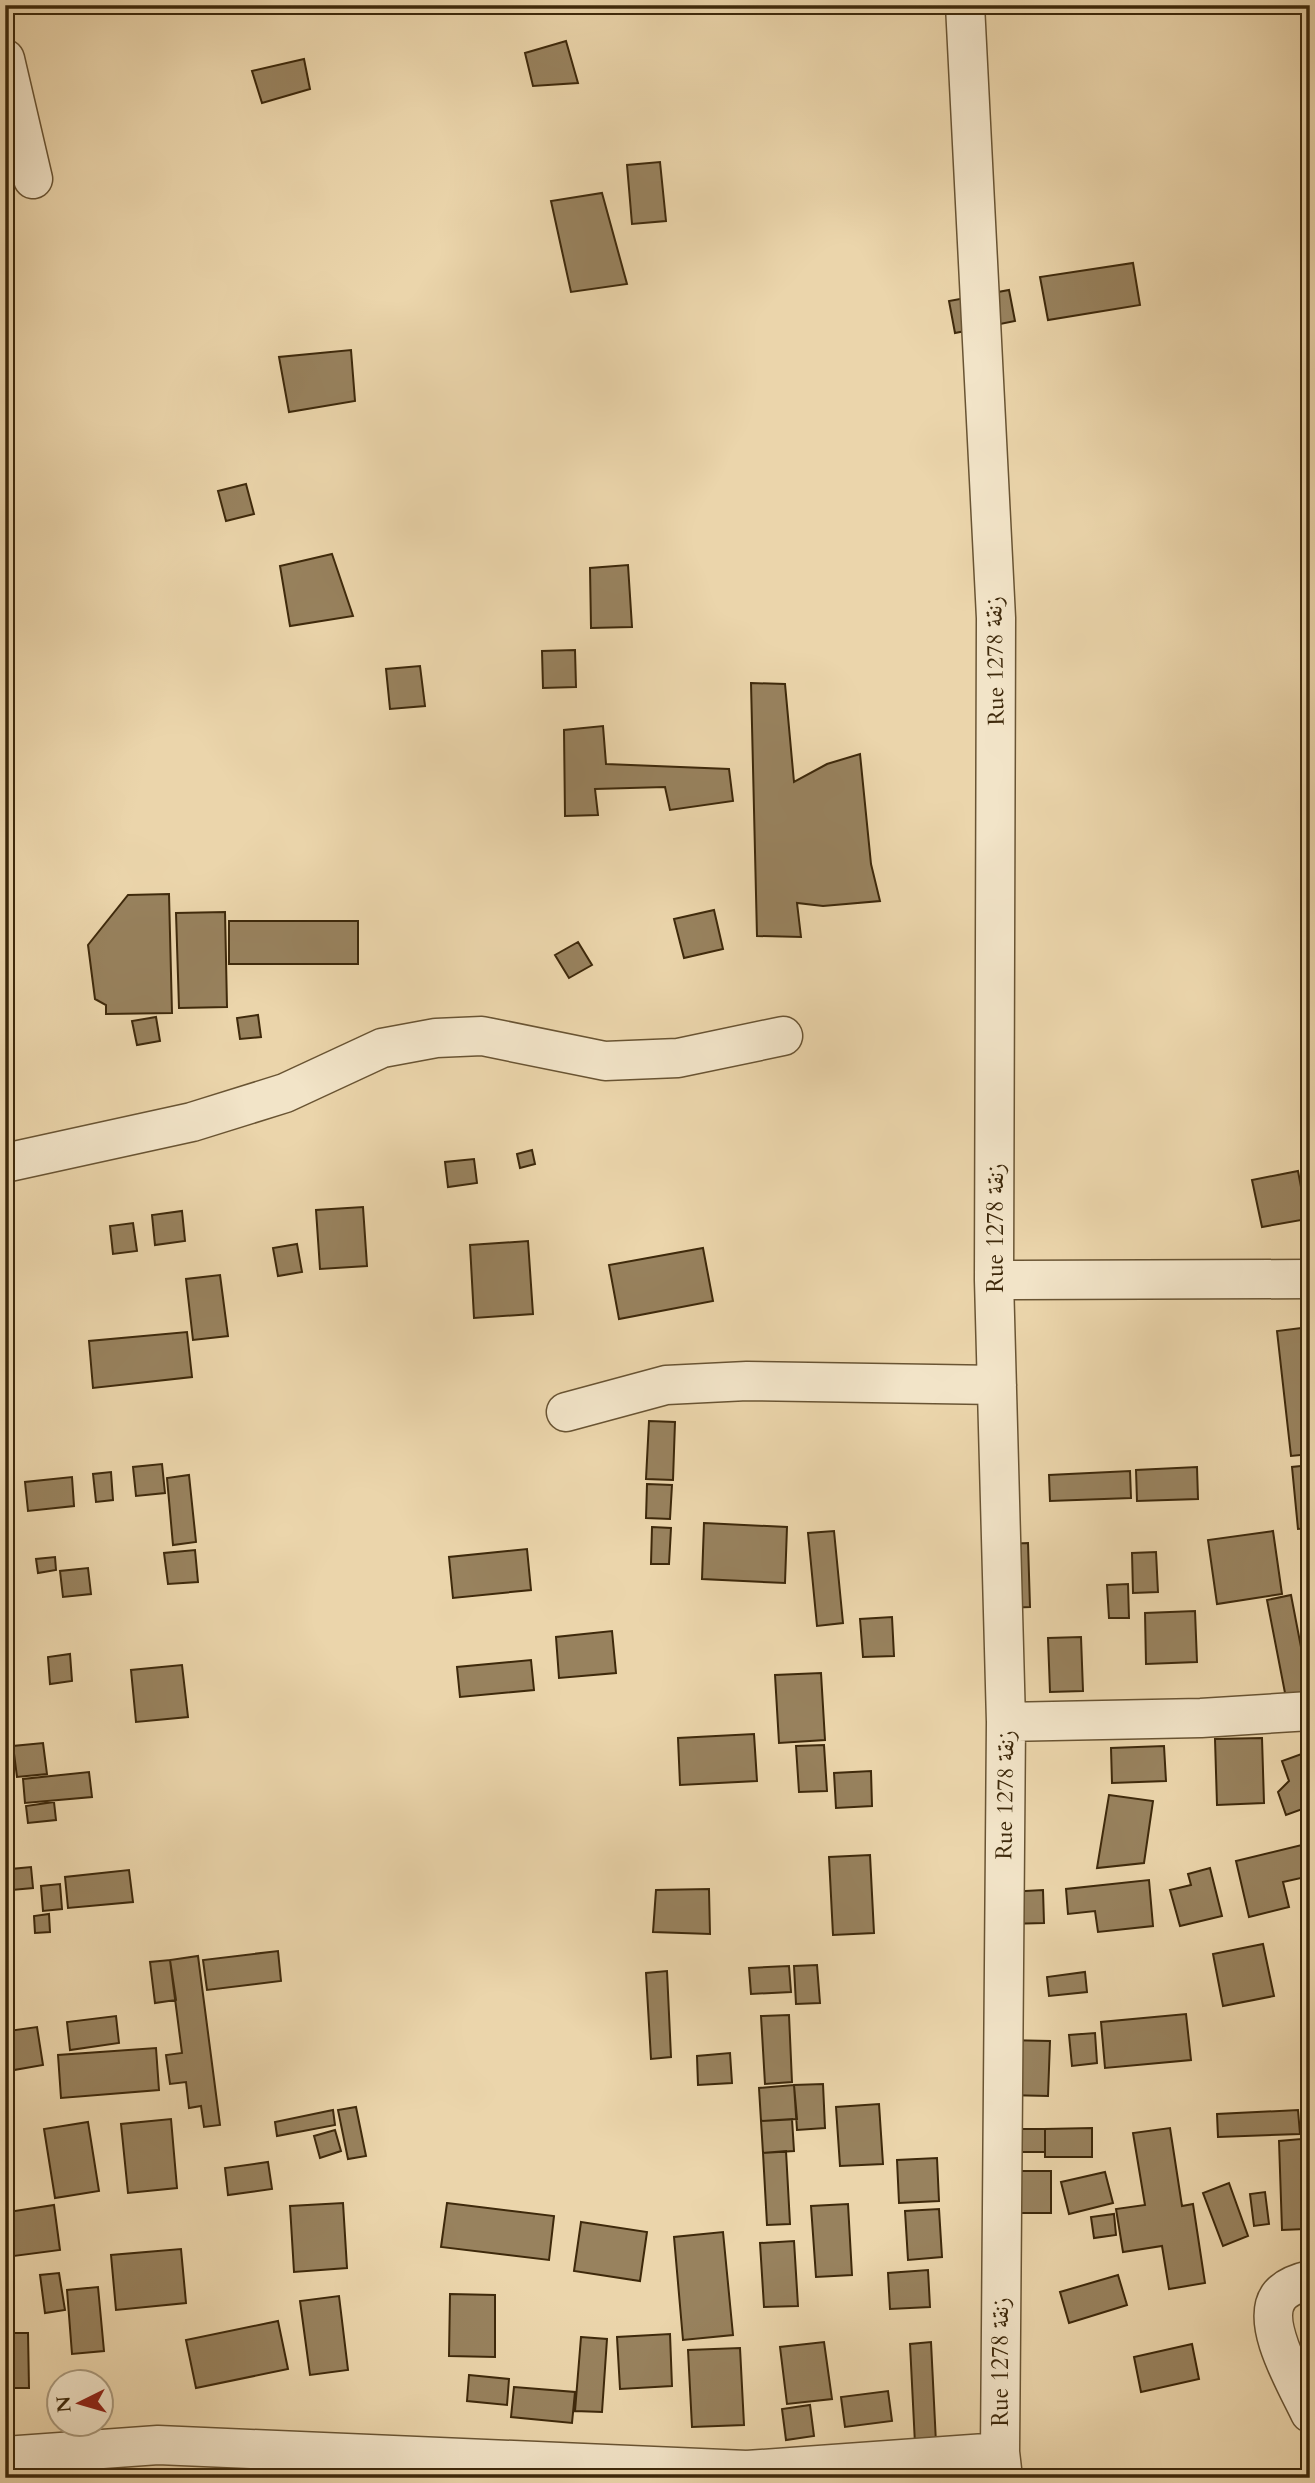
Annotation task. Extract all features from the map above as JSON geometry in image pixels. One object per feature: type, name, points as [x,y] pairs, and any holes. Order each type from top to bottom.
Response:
[{"type":"street","name":"Rue 1278 زنقة","points":[[965,5],[996,618],[995,1280],[1006,1722],[1001,2465]]},
{"type":"street","points":[[5,59],[33,179]]},
{"type":"street","points":[[5,1163],[192,1122],[285,1093],[382,1048],[436,1038],[482,1036],[605,1061],[678,1058],[783,1036]]},
{"type":"street","points":[[995,1280],[1310,1279]]},
{"type":"street","points":[[566,1412],[666,1385],[747,1381],[997,1385]]},
{"type":"street","points":[[1006,1722],[1201,1718],[1310,1711]]},
{"type":"street","points":[[1310,2280],[1280,2295],[1274,2312],[1277,2340],[1310,2413]]},
{"type":"street","points":[[5,2456],[158,2445],[394,2466],[747,2470],[1001,2465]]},
{"type":"building","points":[[566,41],[578,83],[533,86],[525,53]]},
{"type":"building","points":[[304,59],[310,89],[262,103],[252,71]]},
{"type":"building","points":[[660,162],[666,221],[632,224],[627,165]]},
{"type":"building","points":[[602,193],[627,284],[571,292],[551,201]]},
{"type":"building","points":[[1133,263],[1140,305],[1048,320],[1040,277]]},
{"type":"building","points":[[1009,290],[1015,321],[955,333],[949,301]]},
{"type":"building","points":[[351,350],[355,401],[289,412],[279,357]]},
{"type":"building","points":[[246,484],[254,514],[226,521],[218,491]]},
{"type":"building","points":[[332,554],[353,616],[290,626],[280,566]]},
{"type":"building","points":[[628,565],[632,627],[591,628],[590,568]]},
{"type":"building","points":[[575,650],[576,687],[543,688],[542,651]]},
{"type":"building","points":[[420,666],[425,706],[390,709],[386,669]]},
{"type":"building","points":[[751,683],[785,684],[794,782],[827,764],[860,754],[871,864],[880,901],[823,906],[797,903],[801,937],[757,936]]},
{"type":"building","points":[[603,726],[606,764],[729,769],[733,801],[670,810],[665,787],[595,789],[598,815],[565,816],[564,730]]},
{"type":"building","points":[[169,894],[172,1013],[106,1014],[106,1005],[95,999],[88,945],[128,895]]},
{"type":"building","points":[[714,910],[723,949],[684,958],[674,919]]},
{"type":"building","points":[[225,912],[227,1007],[179,1008],[176,913]]},
{"type":"building","points":[[229,921],[358,921],[358,964],[229,964]]},
{"type":"building","points":[[578,942],[592,965],[569,978],[555,955]]},
{"type":"building","points":[[258,1015],[261,1037],[240,1039],[237,1018]]},
{"type":"building","points":[[156,1017],[160,1041],[137,1045],[132,1021]]},
{"type":"building","points":[[532,1150],[535,1164],[520,1168],[517,1154]]},
{"type":"building","points":[[474,1159],[477,1183],[448,1187],[445,1162]]},
{"type":"building","points":[[1298,1171],[1307,1219],[1262,1227],[1252,1180]]},
{"type":"building","points":[[363,1207],[367,1266],[320,1269],[316,1210]]},
{"type":"building","points":[[182,1211],[185,1241],[155,1245],[152,1215]]},
{"type":"building","points":[[133,1223],[137,1251],[113,1254],[110,1226]]},
{"type":"building","points":[[528,1241],[533,1314],[474,1318],[470,1245]]},
{"type":"building","points":[[297,1244],[302,1272],[278,1276],[273,1248]]},
{"type":"building","points":[[703,1248],[713,1301],[619,1319],[609,1265]]},
{"type":"building","points":[[220,1275],[228,1336],[193,1340],[186,1279]]},
{"type":"building","points":[[1310,1327],[1310,1454],[1291,1456],[1277,1331]]},
{"type":"building","points":[[187,1332],[192,1377],[93,1388],[89,1341]]},
{"type":"building","points":[[649,1421],[675,1422],[673,1480],[646,1479]]},
{"type":"building","points":[[162,1464],[165,1493],[136,1496],[133,1467]]},
{"type":"building","points":[[1310,1465],[1310,1528],[1298,1529],[1292,1467]]},
{"type":"building","points":[[1197,1467],[1198,1499],[1137,1501],[1136,1470]]},
{"type":"building","points":[[1130,1471],[1131,1498],[1050,1501],[1049,1475]]},
{"type":"building","points":[[111,1472],[113,1500],[96,1502],[93,1474]]},
{"type":"building","points":[[189,1475],[196,1542],[173,1545],[167,1478]]},
{"type":"building","points":[[72,1477],[74,1506],[28,1511],[25,1482]]},
{"type":"building","points":[[647,1484],[672,1485],[670,1519],[646,1518]]},
{"type":"building","points":[[704,1523],[787,1527],[785,1583],[702,1579]]},
{"type":"building","points":[[652,1527],[671,1528],[669,1564],[651,1564]]},
{"type":"building","points":[[834,1531],[843,1623],[817,1626],[808,1533]]},
{"type":"building","points":[[1273,1531],[1282,1594],[1217,1604],[1208,1540]]},
{"type":"building","points":[[1028,1543],[1030,1607],[1007,1608],[1005,1544]]},
{"type":"building","points":[[527,1549],[531,1590],[453,1598],[449,1557]]},
{"type":"building","points":[[195,1550],[198,1582],[168,1584],[164,1553]]},
{"type":"building","points":[[1156,1552],[1158,1592],[1133,1593],[1132,1553]]},
{"type":"building","points":[[55,1557],[56,1570],[38,1573],[36,1559]]},
{"type":"building","points":[[88,1568],[91,1594],[63,1597],[60,1571]]},
{"type":"building","points":[[1128,1584],[1129,1618],[1109,1618],[1107,1585]]},
{"type":"building","points":[[1291,1595],[1310,1694],[1286,1698],[1267,1600]]},
{"type":"building","points":[[1195,1611],[1197,1662],[1146,1664],[1145,1613]]},
{"type":"building","points":[[892,1617],[894,1656],[863,1657],[860,1619]]},
{"type":"building","points":[[612,1631],[616,1673],[559,1678],[556,1637]]},
{"type":"building","points":[[1081,1637],[1083,1691],[1050,1692],[1048,1638]]},
{"type":"building","points":[[70,1654],[72,1681],[50,1684],[48,1657]]},
{"type":"building","points":[[531,1660],[534,1690],[460,1697],[457,1667]]},
{"type":"building","points":[[182,1665],[188,1717],[136,1722],[131,1670]]},
{"type":"building","points":[[821,1673],[825,1740],[779,1743],[775,1675]]},
{"type":"building","points":[[754,1734],[757,1781],[680,1785],[678,1738]]},
{"type":"building","points":[[1262,1738],[1264,1803],[1217,1805],[1215,1739]]},
{"type":"building","points":[[43,1743],[47,1774],[17,1777],[13,1746]]},
{"type":"building","points":[[824,1745],[827,1791],[799,1792],[796,1746]]},
{"type":"building","points":[[1164,1746],[1166,1781],[1112,1783],[1111,1748]]},
{"type":"building","points":[[1310,1751],[1310,1823],[1305,1808],[1286,1815],[1278,1792],[1289,1781],[1282,1761]]},
{"type":"building","points":[[871,1771],[872,1806],[836,1808],[834,1773]]},
{"type":"building","points":[[89,1772],[92,1797],[25,1803],[23,1779]]},
{"type":"building","points":[[1109,1795],[1153,1801],[1144,1863],[1097,1868]]},
{"type":"building","points":[[54,1802],[56,1820],[28,1823],[26,1806]]},
{"type":"building","points":[[1310,1843],[1310,1876],[1283,1882],[1289,1907],[1249,1917],[1236,1861]]},
{"type":"building","points":[[870,1855],[874,1933],[833,1935],[829,1857]]},
{"type":"building","points":[[31,1867],[33,1888],[12,1890],[11,1869]]},
{"type":"building","points":[[1210,1868],[1222,1916],[1180,1926],[1170,1890],[1191,1885],[1188,1874]]},
{"type":"building","points":[[129,1870],[133,1902],[68,1908],[65,1877]]},
{"type":"building","points":[[1149,1880],[1153,1926],[1098,1932],[1095,1911],[1068,1914],[1066,1889]]},
{"type":"building","points":[[60,1884],[62,1909],[43,1911],[41,1886]]},
{"type":"building","points":[[709,1889],[710,1934],[653,1932],[656,1890]]},
{"type":"building","points":[[1043,1890],[1044,1923],[1007,1924],[1006,1892]]},
{"type":"building","points":[[49,1914],[50,1932],[35,1933],[34,1916]]},
{"type":"building","points":[[1263,1944],[1274,1996],[1223,2006],[1213,1954]]},
{"type":"building","points":[[278,1951],[281,1981],[207,1990],[203,1960]]},
{"type":"building","points":[[198,1956],[220,2125],[204,2127],[201,2106],[189,2108],[186,2082],[170,2084],[166,2055],[182,2053],[170,1960]]},
{"type":"building","points":[[170,1960],[176,2000],[155,2003],[150,1962]]},
{"type":"building","points":[[817,1965],[820,2003],[796,2004],[794,1966]]},
{"type":"building","points":[[789,1966],[791,1992],[751,1994],[749,1968]]},
{"type":"building","points":[[667,1971],[671,2057],[651,2059],[646,1973]]},
{"type":"building","points":[[1085,1972],[1087,1992],[1049,1996],[1047,1977]]},
{"type":"building","points":[[1186,2014],[1191,2060],[1105,2068],[1101,2022]]},
{"type":"building","points":[[789,2015],[792,2082],[765,2084],[761,2016]]},
{"type":"building","points":[[116,2016],[119,2043],[70,2050],[67,2022]]},
{"type":"building","points":[[37,2027],[43,2065],[14,2070],[8,2031]]},
{"type":"building","points":[[1095,2033],[1097,2063],[1072,2066],[1069,2035]]},
{"type":"building","points":[[1009,2040],[1050,2041],[1048,2096],[1008,2095]]},
{"type":"building","points":[[156,2048],[159,2090],[61,2098],[58,2055]]},
{"type":"building","points":[[730,2053],[732,2083],[698,2085],[697,2056]]},
{"type":"building","points":[[823,2084],[825,2128],[797,2130],[794,2085]]},
{"type":"building","points":[[794,2085],[797,2119],[761,2121],[759,2088]]},
{"type":"building","points":[[879,2104],[883,2164],[840,2166],[836,2107]]},
{"type":"building","points":[[356,2107],[366,2156],[348,2159],[338,2110]]},
{"type":"building","points":[[333,2110],[335,2125],[277,2136],[275,2122]]},
{"type":"building","points":[[1298,2110],[1300,2134],[1218,2137],[1217,2114]]},
{"type":"building","points":[[171,2119],[177,2188],[128,2193],[121,2124]]},
{"type":"building","points":[[792,2119],[794,2151],[763,2153],[761,2121]]},
{"type":"building","points":[[88,2122],[99,2191],[55,2198],[44,2129]]},
{"type":"building","points":[[1092,2128],[1092,2157],[1045,2157],[1045,2129]]},
{"type":"building","points":[[1170,2128],[1182,2206],[1193,2204],[1205,2283],[1169,2289],[1162,2246],[1123,2252],[1116,2209],[1145,2205],[1133,2133]]},
{"type":"building","points":[[1006,2129],[1045,2129],[1045,2152],[1006,2152]]},
{"type":"building","points":[[335,2130],[341,2151],[320,2158],[314,2136]]},
{"type":"building","points":[[1301,2139],[1305,2229],[1282,2230],[1279,2141]]},
{"type":"building","points":[[786,2151],[790,2224],[767,2225],[763,2153]]},
{"type":"building","points":[[937,2158],[939,2201],[899,2203],[897,2160]]},
{"type":"building","points":[[268,2162],[272,2189],[228,2195],[225,2168]]},
{"type":"building","points":[[1010,2171],[1051,2171],[1051,2213],[1010,2213]]},
{"type":"building","points":[[1105,2172],[1113,2203],[1069,2214],[1061,2182]]},
{"type":"building","points":[[1229,2183],[1248,2236],[1223,2246],[1203,2193]]},
{"type":"building","points":[[1265,2192],[1269,2224],[1254,2226],[1250,2194]]},
{"type":"building","points":[[343,2203],[347,2268],[294,2272],[290,2206]]},
{"type":"building","points":[[447,2203],[554,2216],[549,2260],[441,2247]]},
{"type":"building","points":[[848,2204],[852,2275],[816,2277],[811,2206]]},
{"type":"building","points":[[54,2205],[60,2250],[14,2256],[8,2212]]},
{"type":"building","points":[[939,2209],[942,2257],[908,2260],[905,2211]]},
{"type":"building","points":[[1114,2214],[1116,2235],[1094,2238],[1091,2217]]},
{"type":"building","points":[[581,2222],[647,2232],[640,2281],[574,2271]]},
{"type":"building","points":[[723,2232],[733,2335],[683,2340],[674,2237]]},
{"type":"building","points":[[794,2241],[798,2306],[764,2307],[760,2243]]},
{"type":"building","points":[[181,2249],[186,2303],[116,2310],[111,2255]]},
{"type":"building","points":[[928,2270],[930,2307],[890,2309],[888,2273]]},
{"type":"building","points":[[59,2273],[65,2310],[45,2313],[40,2275]]},
{"type":"building","points":[[1118,2275],[1127,2305],[1069,2323],[1060,2292]]},
{"type":"building","points":[[98,2287],[104,2351],[72,2354],[67,2290]]},
{"type":"building","points":[[450,2294],[495,2295],[495,2357],[449,2356]]},
{"type":"building","points":[[339,2296],[348,2370],[310,2375],[300,2301]]},
{"type":"building","points":[[278,2321],[288,2369],[196,2388],[186,2340]]},
{"type":"building","points":[[5,2333],[28,2333],[29,2388],[5,2388]]},
{"type":"building","points":[[670,2334],[672,2386],[620,2389],[617,2337]]},
{"type":"building","points":[[581,2337],[607,2339],[602,2412],[575,2411]]},
{"type":"building","points":[[824,2342],[832,2399],[787,2404],[780,2347]]},
{"type":"building","points":[[931,2342],[936,2443],[915,2444],[910,2344]]},
{"type":"building","points":[[1192,2344],[1199,2379],[1141,2392],[1134,2357]]},
{"type":"building","points":[[740,2348],[744,2425],[692,2427],[688,2350]]},
{"type":"building","points":[[469,2375],[509,2379],[507,2405],[467,2401]]},
{"type":"building","points":[[514,2387],[575,2392],[572,2423],[511,2417]]},
{"type":"building","points":[[888,2391],[892,2421],[845,2427],[841,2397]]},
{"type":"building","points":[[810,2405],[814,2436],[786,2440],[782,2409]]}]
